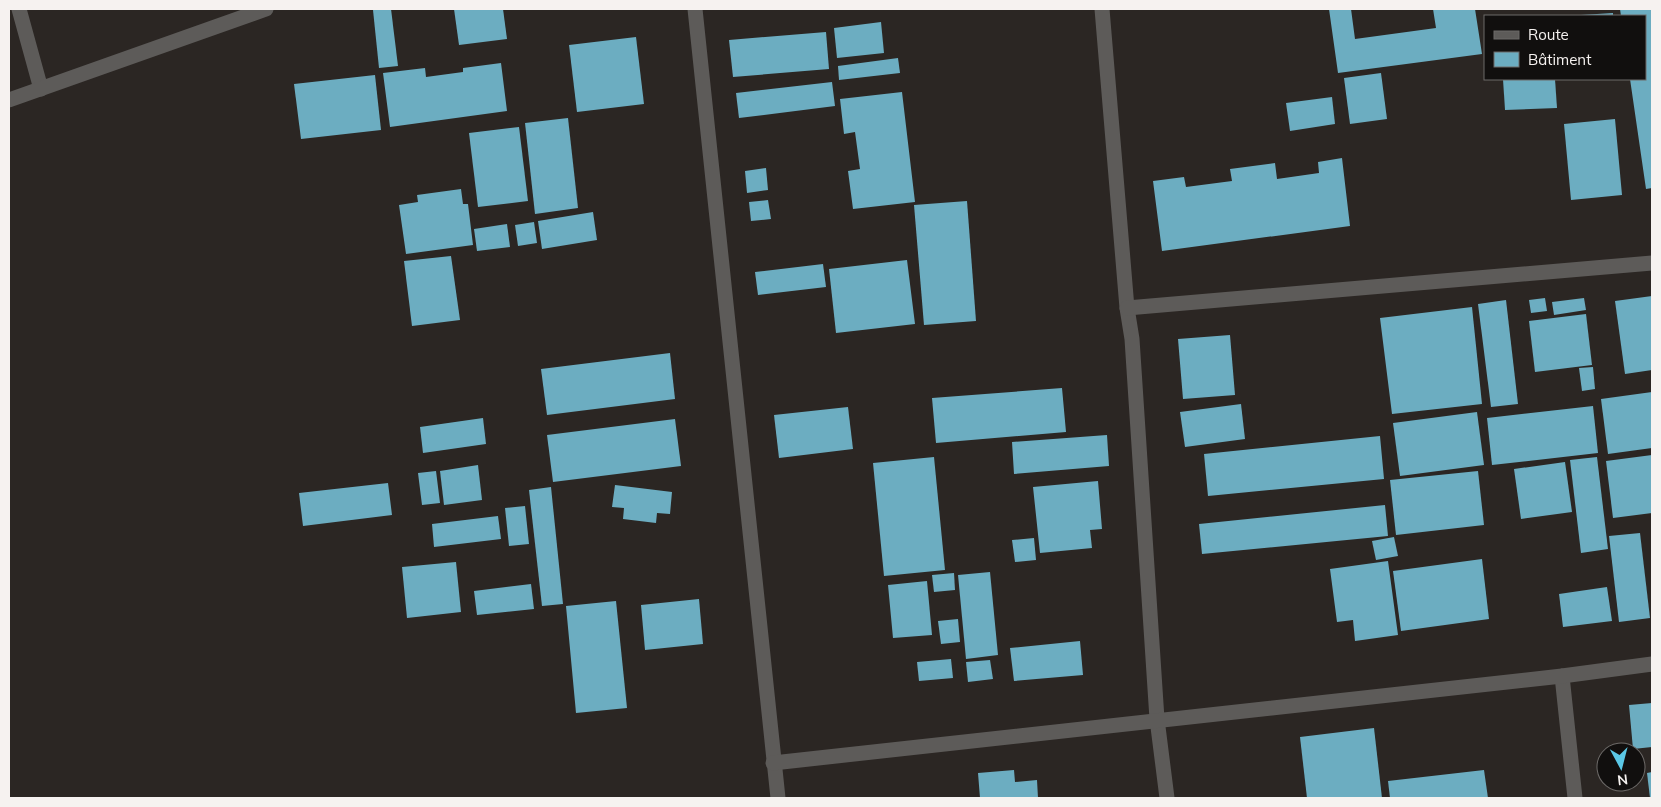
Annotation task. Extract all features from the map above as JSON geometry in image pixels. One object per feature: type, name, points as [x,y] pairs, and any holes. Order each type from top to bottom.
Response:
[{"type":"street","points":[[19,9],[41,89]]},
{"type":"street","points":[[9,100],[266,9]]},
{"type":"street","points":[[695,9],[778,798]]},
{"type":"street","points":[[1102,9],[1127,308],[1132,339],[1156,719],[1166,798]]},
{"type":"street","points":[[1127,308],[1652,263]]},
{"type":"street","points":[[773,763],[1156,719],[1562,676],[1652,664]]},
{"type":"street","points":[[1562,676],[1575,798]]},
{"type":"building","points":[[391,9],[398,66],[379,68],[373,10]]},
{"type":"building","points":[[454,9],[503,9],[507,39],[459,45]]},
{"type":"building","points":[[1329,9],[1351,9],[1355,39],[1436,28],[1433,9],[1475,9],[1482,54],[1338,73]]},
{"type":"building","points":[[1620,9],[1652,9],[1652,188],[1646,189],[1630,80],[1646,80],[1646,15],[1621,15]]},
{"type":"building","points":[[1613,13],[1613,15],[1581,15]]},
{"type":"building","points":[[881,22],[884,53],[837,58],[834,28]]},
{"type":"building","points":[[826,32],[829,69],[733,77],[729,40]]},
{"type":"building","points":[[636,37],[644,104],[577,112],[569,45]]},
{"type":"building","points":[[898,58],[900,73],[839,80],[838,66]]},
{"type":"building","points":[[501,63],[507,111],[390,127],[383,73],[425,68],[426,77],[463,72],[463,68]]},
{"type":"building","points":[[1381,73],[1387,119],[1350,124],[1344,78]]},
{"type":"building","points":[[375,75],[381,130],[301,139],[294,84]]},
{"type":"building","points":[[1503,80],[1555,80],[1557,108],[1505,110]]},
{"type":"building","points":[[832,82],[835,106],[739,118],[736,93]]},
{"type":"building","points":[[902,92],[915,202],[853,209],[848,171],[860,169],[855,132],[844,134],[840,99]]},
{"type":"building","points":[[1332,97],[1335,124],[1290,131],[1286,103]]},
{"type":"building","points":[[568,118],[578,208],[535,214],[525,123]]},
{"type":"building","points":[[1615,119],[1622,195],[1571,200],[1564,124]]},
{"type":"building","points":[[519,127],[528,201],[478,207],[469,133]]},
{"type":"building","points":[[1342,158],[1350,226],[1162,251],[1153,181],[1184,177],[1186,187],[1232,181],[1230,169],[1275,163],[1277,179],[1319,173],[1318,162]]},
{"type":"building","points":[[766,168],[768,190],[747,193],[745,171]]},
{"type":"building","points":[[461,189],[463,204],[468,204],[473,245],[406,254],[399,205],[418,202],[417,195]]},
{"type":"building","points":[[768,200],[771,219],[751,221],[749,202]]},
{"type":"building","points":[[967,201],[976,321],[924,325],[914,205]]},
{"type":"building","points":[[593,212],[597,240],[542,249],[538,221]]},
{"type":"building","points":[[534,222],[537,243],[518,246],[515,225]]},
{"type":"building","points":[[507,224],[510,247],[477,251],[474,229]]},
{"type":"building","points":[[451,256],[460,320],[412,326],[404,261]]},
{"type":"building","points":[[907,260],[915,324],[836,333],[829,269]]},
{"type":"building","points":[[823,264],[826,287],[758,295],[755,272]]},
{"type":"building","points":[[1652,296],[1652,370],[1625,374],[1615,301]]},
{"type":"building","points":[[1545,298],[1547,311],[1531,313],[1529,300]]},
{"type":"building","points":[[1584,298],[1586,310],[1554,315],[1552,302]]},
{"type":"building","points":[[1506,300],[1518,404],[1491,407],[1478,304]]},
{"type":"building","points":[[1472,307],[1482,404],[1392,414],[1380,318]]},
{"type":"building","points":[[1586,314],[1592,365],[1535,372],[1529,321]]},
{"type":"building","points":[[1230,335],[1235,395],[1183,399],[1178,339]]},
{"type":"building","points":[[670,353],[675,399],[547,415],[541,369]]},
{"type":"building","points":[[1593,367],[1595,389],[1582,391],[1579,368]]},
{"type":"building","points":[[1062,388],[1066,432],[936,443],[932,398]]},
{"type":"building","points":[[1652,392],[1652,448],[1608,454],[1601,399]]},
{"type":"building","points":[[1241,404],[1245,439],[1185,447],[1180,412]]},
{"type":"building","points":[[1593,406],[1598,453],[1492,465],[1487,418]]},
{"type":"building","points":[[848,407],[853,449],[779,458],[774,415]]},
{"type":"building","points":[[1477,412],[1484,465],[1400,476],[1393,423]]},
{"type":"building","points":[[483,418],[486,444],[423,453],[420,427]]},
{"type":"building","points":[[675,419],[681,466],[553,482],[547,435]]},
{"type":"building","points":[[1107,435],[1109,466],[1014,474],[1012,442]]},
{"type":"building","points":[[1380,436],[1384,479],[1208,496],[1204,454]]},
{"type":"building","points":[[1652,455],[1652,513],[1613,518],[1606,461]]},
{"type":"building","points":[[934,457],[945,570],[884,576],[873,463]]},
{"type":"building","points":[[1597,457],[1608,549],[1581,553],[1570,460]]},
{"type":"building","points":[[1565,462],[1572,512],[1521,519],[1514,469]]},
{"type":"building","points":[[478,465],[482,500],[444,505],[440,471]]},
{"type":"building","points":[[436,471],[440,503],[422,505],[418,473]]},
{"type":"building","points":[[1478,471],[1484,525],[1396,535],[1390,480]]},
{"type":"building","points":[[1098,481],[1102,529],[1090,530],[1092,548],[1040,553],[1033,487]]},
{"type":"building","points":[[388,483],[392,515],[303,526],[299,493]]},
{"type":"building","points":[[615,485],[672,492],[670,514],[657,513],[656,523],[623,519],[624,508],[612,507]]},
{"type":"building","points":[[551,487],[563,604],[542,606],[529,490]]},
{"type":"building","points":[[1385,505],[1388,536],[1202,554],[1199,524]]},
{"type":"building","points":[[525,506],[529,544],[509,546],[505,508]]},
{"type":"building","points":[[498,516],[501,539],[434,547],[432,524]]},
{"type":"building","points":[[1640,533],[1650,618],[1619,622],[1609,536]]},
{"type":"building","points":[[1394,537],[1398,556],[1376,560],[1372,541]]},
{"type":"building","points":[[1034,538],[1036,560],[1015,562],[1012,540]]},
{"type":"building","points":[[1482,559],[1489,619],[1401,631],[1393,571]]},
{"type":"building","points":[[1388,561],[1398,635],[1355,641],[1353,620],[1337,622],[1330,569]]},
{"type":"building","points":[[456,562],[461,612],[407,618],[402,567]]},
{"type":"building","points":[[990,572],[998,655],[966,659],[958,575]]},
{"type":"building","points":[[954,573],[955,590],[934,592],[932,575]]},
{"type":"building","points":[[927,581],[932,635],[893,638],[888,585]]},
{"type":"building","points":[[531,584],[534,609],[477,615],[474,591]]},
{"type":"building","points":[[1607,587],[1612,621],[1563,627],[1559,594]]},
{"type":"building","points":[[699,599],[703,644],[645,650],[641,605]]},
{"type":"building","points":[[616,601],[627,708],[576,713],[566,606]]},
{"type":"building","points":[[958,619],[960,642],[941,644],[938,621]]},
{"type":"building","points":[[1080,641],[1083,675],[1014,681],[1010,648]]},
{"type":"building","points":[[951,659],[953,678],[919,681],[917,662]]},
{"type":"building","points":[[990,660],[993,679],[968,682],[966,662]]},
{"type":"building","points":[[1652,703],[1652,747],[1646,748],[1646,742],[1632,742],[1629,705]]},
{"type":"building","points":[[1374,728],[1382,798],[1307,798],[1300,737]]},
{"type":"building","points":[[1014,770],[1015,782],[1037,780],[1038,798],[980,798],[978,773]]},
{"type":"building","points":[[1484,770],[1488,798],[1390,798],[1388,781]]},
{"type":"building","points":[[1652,772],[1652,798],[1650,798],[1647,773]]}]
